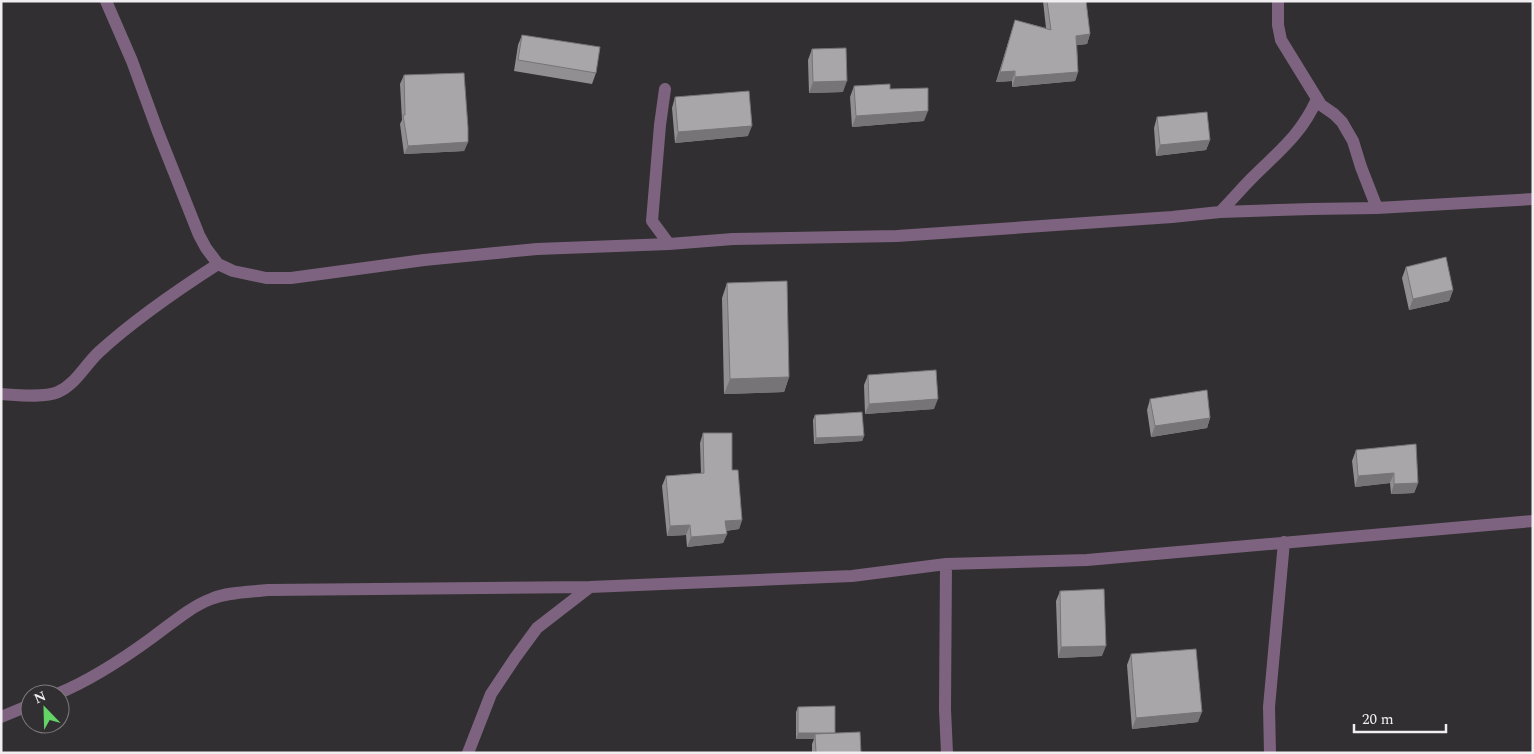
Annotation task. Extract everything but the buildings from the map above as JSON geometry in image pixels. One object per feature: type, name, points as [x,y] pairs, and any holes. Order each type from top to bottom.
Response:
[{"type":"street","points":[[106,1],[132,61],[199,235],[206,248],[218,264],[233,271],[266,278],[291,278],[424,260],[537,249],[669,244],[733,239],[897,236],[1162,218],[1220,212],[1311,208],[1377,208],[1533,199]]},
{"type":"street","points":[[1278,1],[1278,24],[1281,40],[1321,105],[1342,122],[1353,141],[1377,208]]},
{"type":"street","points":[[665,89],[652,221],[669,244]]},
{"type":"street","points":[[1220,212],[1294,137],[1310,116],[1317,99]]},
{"type":"street","points":[[1,394],[46,395],[57,393],[70,384],[97,354],[141,317],[170,295],[218,264]]},
{"type":"street","points":[[70,689],[136,650],[199,604],[213,598],[268,590],[590,587],[852,576],[946,564],[1087,560],[1533,521]]},
{"type":"street","points":[[1270,753],[1269,707],[1284,542]]},
{"type":"street","points":[[946,564],[945,709],[947,753]]},
{"type":"street","points":[[468,753],[492,694],[537,628],[590,587]]},
{"type":"street","points":[[2,717],[20,709]]}]
